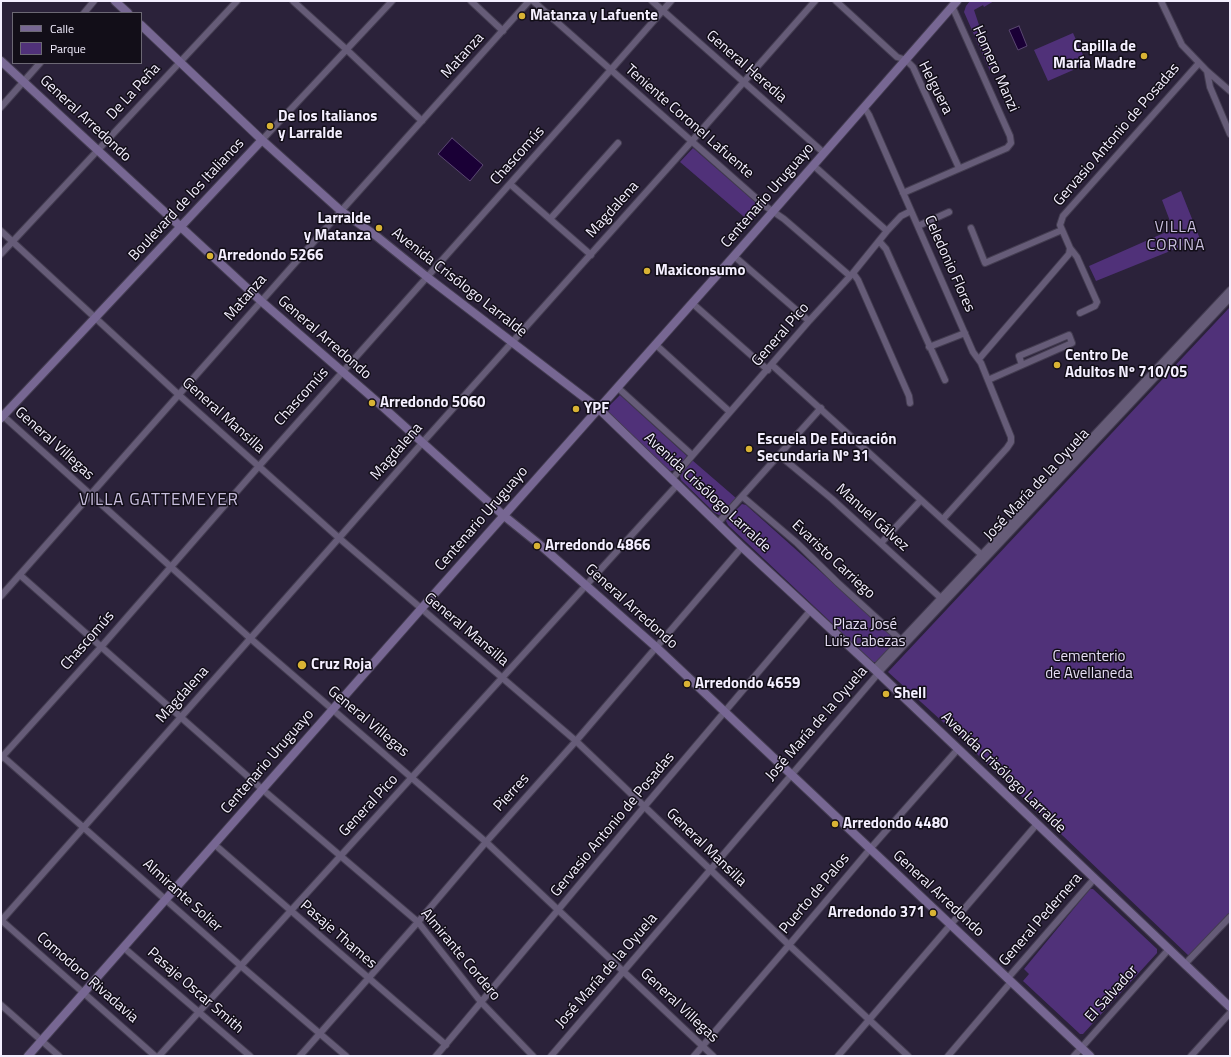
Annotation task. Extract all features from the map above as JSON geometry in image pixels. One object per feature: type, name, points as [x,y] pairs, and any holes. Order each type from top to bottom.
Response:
[{"type":"street","points":[[85,12],[94,1]]},
{"type":"street","points":[[115,1],[127,12]]},
{"type":"street","name":"De La Peña","points":[[1,254],[237,1]]},
{"type":"street","points":[[293,1],[422,121]]},
{"type":"street","name":"Boulevard de los Italianos","points":[[2,416],[392,1]]},
{"type":"street","points":[[471,1],[503,31]]},
{"type":"street","name":"Matanza","points":[[1,596],[261,301],[529,1]]},
{"type":"street","name":"Teniente Coronel Lafuente","points":[[533,1],[772,211],[784,219],[858,280],[909,396],[910,403]]},
{"type":"street","name":"General Heredia","points":[[652,1],[824,153]]},
{"type":"street","name":"Chascomús","points":[[2,756],[101,647],[259,466],[671,1]]},
{"type":"street","name":"Magdalena","points":[[1,921],[340,538],[422,442],[692,142],[815,1]]},
{"type":"street","name":"Helguera","points":[[836,1],[897,57],[906,60],[913,66],[959,168]]},
{"type":"street","points":[[1161,1],[1182,45],[1207,71],[1230,91]]},
{"type":"street","name":"Centenario Uruguayo","points":[[28,1056],[123,946],[955,4]]},
{"type":"street","name":"Homero Manzi","points":[[955,4],[1010,136],[1011,143],[1007,148],[959,168]]},
{"type":"street","name":"Avenida Crisólogo Larralde","points":[[142,27],[262,140],[341,211],[375,235],[426,277],[598,408],[742,547],[876,671],[1230,1007]]},
{"type":"street","name":"General Arredondo","points":[[1,61],[261,301],[656,647],[1090,1056]]},
{"type":"street","name":"Gervasio Antonio de Posadas","points":[[1080,313],[1096,306],[1097,302],[1077,257],[1070,248],[1062,230],[1060,224],[1063,216],[1199,63]]},
{"type":"street","points":[[1,107],[39,64]]},
{"type":"street","points":[[1207,71],[1210,87],[1228,124],[1230,134]]},
{"type":"street","name":"Celedonio Flores","points":[[864,107],[869,115],[973,352],[979,359],[1010,432],[1011,442],[1007,448],[943,519]]},
{"type":"street","points":[[550,218],[618,143]]},
{"type":"street","points":[[813,165],[887,231]]},
{"type":"street","points":[[903,193],[959,168]]},
{"type":"street","points":[[510,184],[591,255]]},
{"type":"street","name":"General Pico","points":[[159,1056],[586,586],[675,482],[692,455],[887,231],[901,216],[911,211]]},
{"type":"street","points":[[918,226],[949,212]]},
{"type":"street","points":[[971,228],[985,263],[1062,230]]},
{"type":"street","name":"General Mansilla","points":[[1,231],[179,395],[340,538],[576,742],[789,946],[908,1056]]},
{"type":"street","points":[[879,241],[886,249],[945,380]]},
{"type":"street","points":[[979,359],[1066,258],[1070,248]]},
{"type":"street","points":[[734,256],[810,321]]},
{"type":"street","name":"José María de la Oyuela","points":[[984,557],[1230,290]]},
{"type":"street","name":"José María de la Oyuela","points":[[551,1056],[791,775],[876,671],[1230,298]]},
{"type":"street","points":[[692,303],[821,408],[984,557]]},
{"type":"street","points":[[929,347],[965,333]]},
{"type":"street","points":[[988,380],[1072,343],[1068,335],[1019,356],[1022,365]]},
{"type":"street","points":[[655,344],[730,412]]},
{"type":"street","points":[[617,387],[692,455]]},
{"type":"street","points":[[718,523],[743,497],[821,408]]},
{"type":"street","name":"General Villegas","points":[[2,416],[332,710],[486,842],[713,1056]]},
{"type":"street","name":"Manuel Gálvez","points":[[779,455],[832,499],[943,600]]},
{"type":"street","name":"Evaristo Carriego","points":[[743,497],[796,543],[904,642]]},
{"type":"street","points":[[881,543],[921,500]]},
{"type":"street","name":"Pierres","points":[[300,1056],[321,1034],[486,842],[576,742],[742,547]]},
{"type":"street","name":"Almirante Cordero","points":[[20,575],[262,789],[418,922],[481,1002],[533,1056]]},
{"type":"street","name":"Gervasio Antonio de Posadas","points":[[436,1056],[810,611]]},
{"type":"street","name":"Puerto de Palos","points":[[694,1056],[789,946],[870,848],[958,749]]},
{"type":"street","name":"Almirante Solier","points":[[2,756],[346,1056]]},
{"type":"street","points":[[838,1056],[1037,824]]},
{"type":"street","name":"Pasaje Thames","points":[[214,844],[446,1045]]},
{"type":"street","name":"General Pedernera","points":[[948,1056],[1094,879]]},
{"type":"street","points":[[1185,964],[1230,917]]},
{"type":"street","name":"Comodoro Rivadavia","points":[[1,921],[155,1056]]},
{"type":"street","name":"Pasaje Oscar Smith","points":[[123,946],[250,1056]]},
{"type":"street","name":"El Salvador","points":[[1074,1056],[1169,949]]},
{"type":"street","points":[[1,1005],[59,1056]]},
{"type":"street","points":[[1190,1056],[1230,1013]]},
{"type":"green space","points":[[970,1],[994,1],[984,7],[983,5],[974,10],[980,28],[976,29],[979,36],[984,38],[996,68],[990,71],[964,12]]},
{"type":"green space","points":[[1073,33],[1087,64],[1048,81],[1034,50]]},
{"type":"green space","points":[[693,148],[762,208],[750,222],[680,162]]},
{"type":"green space","points":[[1181,191],[1200,239],[1096,281],[1089,266],[1173,229],[1162,200]]},
{"type":"green space","name":"Cementerio de Avellaneda","points":[[1230,307],[1230,913],[1189,956],[955,733],[888,672]]},
{"type":"green space","points":[[620,395],[687,456],[675,470],[668,470],[607,411],[608,407]]},
{"type":"green space","points":[[692,460],[736,498],[722,514],[719,515],[715,513],[681,480],[680,476]]},
{"type":"green space","name":"Plaza José Luis Cabezas","points":[[742,504],[746,505],[896,639],[896,641],[877,662],[873,662],[728,525],[726,521],[727,519]]},
{"type":"green space","points":[[1090,889],[1093,889],[1157,949],[1157,953],[1083,1034],[1080,1034],[1023,981],[1029,974],[1024,969]]},
{"type":"shaded area","points":[[1019,26],[1027,46],[1018,50],[1009,30]]},
{"type":"shaded area","points":[[452,138],[483,165],[470,181],[438,154]]},
{"type":"place","name":"Matanza y Lafuente","points":[[522,16]]},
{"type":"place","name":"Capilla de María Madre","points":[[1144,56]]},
{"type":"place","name":"De los Italianos y Larralde","points":[[270,126]]},
{"type":"place","name":"Larralde y Matanza","points":[[379,228]]},
{"type":"place","name":"Arredondo 5266","points":[[210,256]]},
{"type":"place","name":"Maxiconsumo","points":[[647,271]]},
{"type":"place","name":"Centro De Adultos Nº 710/05","points":[[1057,365]]},
{"type":"place","name":"Arredondo 5060","points":[[372,403]]},
{"type":"place","name":"YPF","points":[[576,409]]},
{"type":"place","name":"Escuela De Educación Secundaria Nº 31","points":[[749,449]]},
{"type":"place","name":"Arredondo 4866","points":[[537,546]]},
{"type":"place","name":"Cruz Roja","points":[[302,665]]},
{"type":"place","name":"Arredondo 4659","points":[[687,684]]},
{"type":"place","name":"Shell","points":[[886,694]]},
{"type":"place","name":"Arredondo 4480","points":[[835,824]]},
{"type":"place","name":"Arredondo 371","points":[[933,913]]},
{"type":"district","name":"VILLA CORINA","points":[[1176,237]]},
{"type":"district","name":"VILLA GATTEMEYER","points":[[159,501]]}]
